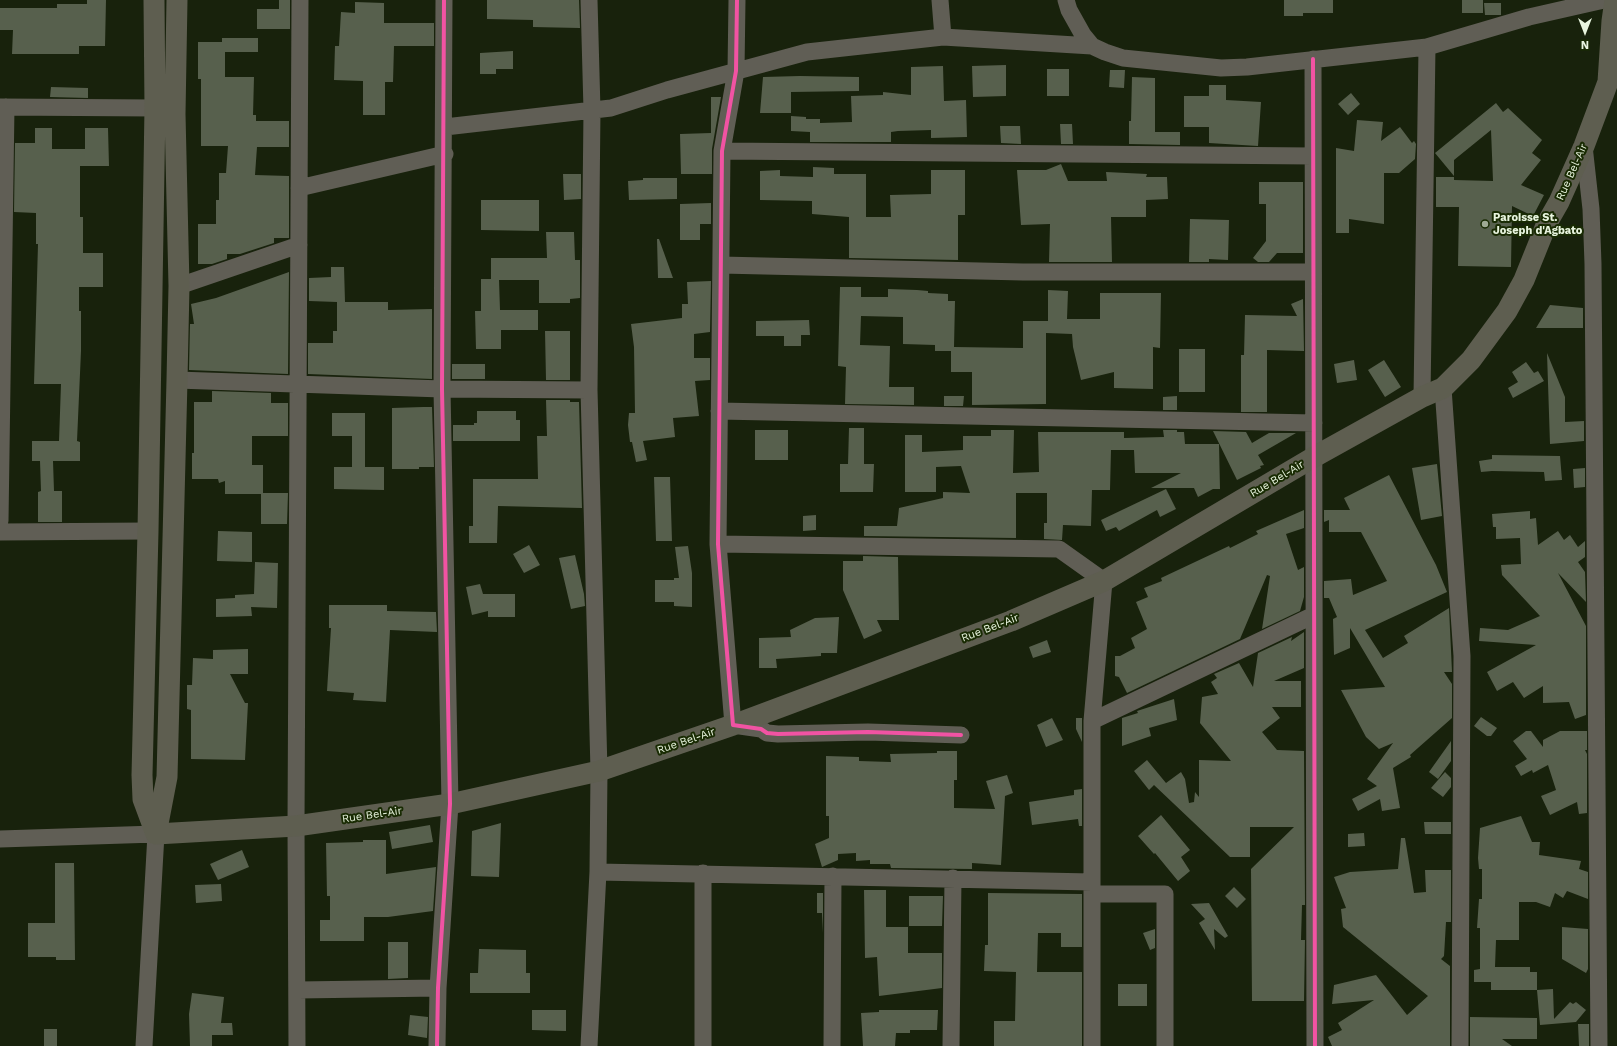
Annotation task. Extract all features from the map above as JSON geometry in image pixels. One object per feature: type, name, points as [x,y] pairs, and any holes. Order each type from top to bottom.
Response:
[{"type":"main road","points":[[154,0],[155,108],[148,531],[142,775],[143,799],[156,834]]},
{"type":"main road","points":[[156,834],[167,778],[177,380],[179,286],[175,114],[176,0]]},
{"type":"main road","name":"Rue Bel-Air","points":[[156,834],[296,826],[450,804],[600,771],[733,725],[1011,621],[1104,581],[1314,457],[1422,397],[1443,388],[1471,360],[1507,311],[1524,280],[1547,223],[1559,202],[1584,146],[1612,75],[1612,21],[1615,0]]},
{"type":"street","points":[[297,1046],[298,990],[296,826],[300,0]]},
{"type":"street","points":[[437,1046],[438,988],[450,804],[442,389],[445,154],[444,0]]},
{"type":"street","points":[[589,0],[592,110],[589,390],[600,771],[598,872],[589,1046]]},
{"type":"street","points":[[737,0],[736,71],[722,151],[718,544],[733,725],[761,729],[767,733],[778,734],[868,732],[961,735]]},
{"type":"street","points":[[940,0],[943,37]]},
{"type":"street","points":[[1066,0],[1069,10],[1083,36],[1092,46]]},
{"type":"street","points":[[445,127],[611,108],[736,71],[807,52],[943,37],[1092,46],[1123,58],[1221,68],[1247,67],[1427,47],[1529,17],[1604,0]]},
{"type":"street","points":[[1422,397],[1427,47]]},
{"type":"street","points":[[1313,59],[1312,272],[1314,423],[1315,1046]]},
{"type":"street","points":[[0,521],[3,106],[155,108]]},
{"type":"street","points":[[1584,146],[1591,209],[1593,264],[1599,1046]]},
{"type":"street","points":[[722,151],[1313,156]]},
{"type":"street","points":[[299,188],[445,154]]},
{"type":"street","points":[[179,286],[299,245]]},
{"type":"street","points":[[721,265],[1023,272],[1312,272]]},
{"type":"street","points":[[177,380],[442,389],[589,390]]},
{"type":"street","points":[[1443,388],[1462,656],[1460,1046]]},
{"type":"street","points":[[719,411],[1314,423]]},
{"type":"street","points":[[0,532],[148,531]]},
{"type":"street","points":[[718,544],[1060,549],[1104,581],[1092,721],[1092,1046]]},
{"type":"street","points":[[1092,721],[1314,615]]},
{"type":"street","points":[[0,839],[156,834],[144,1046]]},
{"type":"street","points":[[598,872],[953,878],[1165,894],[1165,1046]]},
{"type":"street","points":[[703,873],[703,1046]]},
{"type":"street","points":[[832,876],[832,1046]]},
{"type":"street","points":[[951,1046],[953,878]]},
{"type":"street","points":[[298,990],[438,988]]},
{"type":"building","points":[[87,0],[106,0],[105,46],[79,46],[79,54],[12,54],[13,30],[0,30],[0,8],[57,8],[57,4],[87,4]]},
{"type":"building","points":[[279,0],[290,0],[290,29],[257,29],[257,9],[279,9]]},
{"type":"building","points":[[487,0],[579,0],[580,28],[533,27],[533,20],[487,19]]},
{"type":"building","points":[[1284,0],[1333,0],[1333,13],[1303,13],[1303,16],[1284,16]]},
{"type":"building","points":[[1462,0],[1483,0],[1483,13],[1462,13]]},
{"type":"building","points":[[355,2],[384,3],[384,23],[434,23],[434,46],[394,46],[393,82],[385,82],[385,115],[363,115],[363,81],[334,80],[335,46],[339,46],[341,12],[355,13]]},
{"type":"building","points":[[1484,3],[1501,3],[1501,15],[1485,15]]},
{"type":"building","points":[[222,38],[258,38],[258,52],[225,52],[225,77],[254,77],[253,115],[256,115],[256,121],[289,121],[289,147],[257,147],[255,175],[289,176],[289,238],[274,238],[274,243],[240,254],[227,254],[227,259],[212,264],[198,264],[198,224],[216,224],[216,200],[219,200],[219,173],[226,173],[228,146],[201,146],[201,79],[198,79],[198,42],[222,42]]},
{"type":"building","points":[[513,51],[513,69],[496,69],[496,74],[480,74],[480,53]]},
{"type":"building","points":[[1006,65],[1006,96],[973,97],[972,66]]},
{"type":"building","points":[[943,66],[944,101],[966,100],[967,137],[931,138],[931,130],[898,131],[891,132],[891,142],[810,142],[810,132],[791,131],[791,116],[806,117],[806,119],[820,119],[820,123],[852,122],[851,96],[883,95],[883,92],[911,95],[911,67]]},
{"type":"building","points":[[1047,69],[1069,69],[1069,96],[1047,96]]},
{"type":"building","points":[[1110,70],[1125,70],[1124,88],[1109,87]]},
{"type":"building","points":[[763,77],[859,77],[859,91],[791,92],[791,113],[760,113]]},
{"type":"building","points":[[1132,77],[1155,78],[1155,132],[1180,132],[1180,145],[1129,144]]},
{"type":"building","points":[[1209,85],[1226,85],[1226,100],[1261,102],[1258,146],[1209,143],[1209,127],[1184,127],[1184,96],[1209,96]]},
{"type":"building","points":[[51,87],[88,88],[88,98],[50,97]]},
{"type":"building","points":[[1351,93],[1360,104],[1348,115],[1338,104]]},
{"type":"building","points":[[711,97],[721,97],[712,149],[712,174],[681,174],[680,134],[711,133]]},
{"type":"building","points":[[1496,103],[1503,112],[1508,108],[1542,140],[1532,153],[1541,160],[1521,185],[1544,195],[1533,216],[1512,206],[1511,267],[1458,266],[1459,207],[1436,207],[1436,177],[1454,177],[1454,180],[1493,181],[1491,130],[1454,160],[1454,176],[1435,153]]},
{"type":"building","points":[[1357,120],[1383,122],[1381,141],[1400,127],[1412,143],[1414,141],[1416,144],[1415,159],[1399,173],[1384,173],[1384,224],[1349,219],[1349,233],[1336,233],[1336,148],[1354,151]]},
{"type":"building","points":[[1060,124],[1072,124],[1073,144],[1061,144]]},
{"type":"building","points":[[1000,126],[1020,126],[1021,144],[1001,143]]},
{"type":"building","points":[[35,128],[52,128],[52,149],[85,149],[85,128],[108,128],[109,166],[80,166],[80,217],[83,217],[83,253],[103,253],[103,287],[79,287],[79,311],[81,311],[81,351],[77,441],[80,442],[80,461],[53,461],[54,491],[62,491],[62,522],[38,522],[38,492],[41,491],[40,461],[32,461],[32,441],[59,441],[61,384],[34,384],[38,244],[36,244],[36,213],[14,212],[15,143],[35,143]]},
{"type":"building","points":[[1061,164],[1068,181],[1107,181],[1106,172],[1147,174],[1146,177],[1167,177],[1168,199],[1146,200],[1146,217],[1111,217],[1112,262],[1049,262],[1050,224],[1021,225],[1017,170],[1046,170]]},
{"type":"building","points":[[813,167],[834,168],[834,174],[866,174],[866,217],[891,217],[890,195],[931,194],[931,170],[965,170],[965,215],[958,215],[958,260],[849,258],[849,217],[812,214],[812,201],[760,200],[760,171],[780,170],[780,176],[813,177]]},
{"type":"building","points":[[563,174],[581,174],[581,199],[564,200]]},
{"type":"building","points":[[643,178],[677,178],[677,199],[629,200],[628,181],[643,180]]},
{"type":"building","points":[[1259,182],[1303,182],[1303,253],[1277,253],[1269,262],[1258,262],[1253,258],[1266,241],[1266,204],[1259,204]]},
{"type":"building","points":[[481,200],[539,200],[539,231],[481,230]]},
{"type":"building","points":[[711,203],[711,224],[700,224],[700,240],[680,240],[680,204]]},
{"type":"building","points":[[1190,219],[1229,220],[1228,260],[1209,259],[1209,262],[1189,262]]},
{"type":"building","points":[[546,232],[574,232],[575,260],[580,260],[580,298],[570,299],[570,303],[539,303],[539,280],[499,280],[500,310],[538,310],[538,330],[501,330],[501,349],[476,349],[475,311],[481,311],[481,279],[491,279],[491,258],[547,258]]},
{"type":"building","points":[[657,239],[659,239],[673,278],[658,278]]},
{"type":"building","points":[[331,267],[344,267],[345,302],[388,302],[388,310],[432,309],[432,379],[308,374],[308,343],[333,343],[333,331],[337,331],[337,302],[309,301],[309,278],[331,277]]},
{"type":"building","points":[[289,272],[288,374],[189,370],[190,324],[194,324],[191,304],[216,298]]},
{"type":"building","points":[[711,281],[710,332],[694,334],[694,358],[710,358],[710,380],[695,381],[699,416],[673,418],[675,437],[643,441],[647,460],[636,462],[632,442],[630,442],[628,425],[629,413],[635,413],[634,347],[631,324],[682,318],[682,304],[688,304],[687,282]]},
{"type":"building","points":[[840,287],[861,287],[861,297],[888,297],[888,289],[917,290],[928,291],[928,293],[948,294],[948,301],[955,301],[954,347],[1023,348],[1023,321],[1048,321],[1048,290],[1068,291],[1067,319],[1100,319],[1100,293],[1161,293],[1160,348],[1153,347],[1153,389],[1114,388],[1114,372],[1081,380],[1073,347],[1072,334],[1046,333],[1046,404],[972,405],[972,372],[951,372],[951,351],[935,351],[935,345],[903,344],[903,317],[861,316],[860,345],[890,346],[889,387],[914,387],[914,405],[845,404],[846,367],[838,366]]},
{"type":"building","points":[[1303,299],[1304,351],[1267,350],[1267,412],[1241,412],[1241,355],[1244,355],[1245,315],[1297,316],[1291,304]]},
{"type":"building","points":[[1550,305],[1583,308],[1583,328],[1536,328]]},
{"type":"building","points":[[809,320],[810,335],[801,335],[801,346],[784,346],[784,336],[756,336],[756,321]]},
{"type":"building","points":[[545,331],[570,331],[570,380],[546,380]]},
{"type":"building","points":[[1179,349],[1205,349],[1205,392],[1179,392]]},
{"type":"building","points":[[1547,353],[1565,397],[1565,422],[1584,421],[1584,441],[1550,444]]},
{"type":"building","points":[[1354,360],[1357,380],[1337,383],[1334,364]]},
{"type":"building","points":[[1384,360],[1401,387],[1385,397],[1368,370]]},
{"type":"building","points":[[1526,362],[1534,373],[1538,371],[1544,381],[1513,398],[1508,388],[1518,382],[1512,372]]},
{"type":"building","points":[[452,364],[485,364],[485,379],[452,379]]},
{"type":"building","points":[[212,391],[271,393],[271,403],[288,403],[288,436],[252,436],[252,465],[263,465],[263,493],[288,493],[287,524],[261,524],[261,494],[225,494],[225,481],[219,483],[218,479],[192,479],[192,453],[194,453],[194,402],[212,402]]},
{"type":"building","points":[[944,396],[964,396],[963,406],[944,406]]},
{"type":"building","points":[[1177,396],[1177,410],[1163,410],[1163,397]]},
{"type":"building","points":[[546,400],[570,400],[570,402],[579,402],[582,508],[498,506],[497,543],[469,543],[469,526],[473,526],[473,479],[538,479],[537,436],[547,436]]},
{"type":"building","points":[[432,407],[434,467],[419,467],[419,469],[392,469],[392,408]]},
{"type":"building","points":[[477,411],[516,411],[516,420],[520,420],[520,441],[453,441],[453,425],[474,425],[474,423],[477,423]]},
{"type":"building","points":[[332,413],[365,413],[365,467],[384,467],[384,490],[334,489],[334,467],[352,467],[352,436],[332,436]]},
{"type":"building","points":[[849,428],[864,428],[864,464],[874,464],[873,492],[840,492],[840,464],[848,464]]},
{"type":"building","points":[[755,430],[788,430],[788,460],[755,460]]},
{"type":"building","points":[[991,430],[1014,430],[1013,473],[1039,472],[1038,432],[1124,432],[1124,438],[1164,437],[1163,430],[1177,430],[1177,432],[1184,432],[1185,444],[1219,444],[1220,489],[1213,489],[1198,497],[1194,488],[1151,488],[1181,473],[1135,473],[1134,450],[1111,450],[1110,490],[1092,490],[1091,526],[1063,525],[1062,540],[1044,539],[1044,523],[1047,523],[1047,493],[1016,493],[1016,538],[864,536],[864,526],[897,526],[899,508],[943,498],[943,492],[970,493],[961,466],[936,467],[936,492],[905,492],[905,435],[922,435],[922,452],[963,450],[963,436],[991,436]]},
{"type":"building","points":[[1213,431],[1246,432],[1252,443],[1269,433],[1296,433],[1258,455],[1264,465],[1237,480]]},
{"type":"building","points":[[1492,455],[1560,456],[1562,480],[1545,481],[1544,472],[1481,472],[1479,461],[1492,459]]},
{"type":"building","points":[[1437,464],[1442,516],[1421,520],[1412,468]]},
{"type":"building","points":[[1585,468],[1585,487],[1574,488],[1573,469]]},
{"type":"building","points":[[1389,475],[1436,565],[1447,592],[1365,630],[1383,658],[1408,643],[1404,636],[1449,608],[1452,672],[1444,672],[1452,684],[1452,718],[1410,755],[1411,757],[1393,768],[1400,808],[1382,811],[1380,799],[1358,811],[1352,799],[1377,786],[1367,779],[1393,743],[1379,749],[1366,737],[1341,690],[1385,687],[1350,628],[1350,648],[1334,655],[1333,619],[1337,617],[1329,598],[1324,598],[1324,581],[1351,579],[1353,595],[1387,581],[1361,532],[1329,532],[1329,520],[1324,522],[1324,510],[1350,510],[1344,498]]},
{"type":"building","points":[[654,477],[670,477],[672,541],[656,541]]},
{"type":"building","points":[[1166,489],[1176,509],[1160,517],[1157,510],[1119,531],[1116,527],[1106,531],[1101,520]]},
{"type":"building","points":[[1304,510],[1304,528],[1286,534],[1298,570],[1304,567],[1304,597],[1300,611],[1262,629],[1270,576],[1267,575],[1240,639],[1127,693],[1119,677],[1115,676],[1115,656],[1120,656],[1135,648],[1131,638],[1147,629],[1136,602],[1148,597],[1144,588],[1162,581],[1161,578],[1258,534],[1256,531]]},
{"type":"building","points":[[1530,511],[1530,519],[1536,518],[1538,545],[1558,531],[1564,540],[1570,535],[1578,547],[1585,541],[1585,557],[1578,562],[1585,572],[1586,602],[1558,573],[1586,626],[1586,715],[1575,719],[1569,702],[1543,703],[1543,686],[1524,698],[1513,682],[1497,691],[1487,672],[1536,645],[1479,641],[1480,628],[1508,630],[1540,616],[1502,575],[1501,565],[1521,564],[1520,538],[1496,539],[1496,527],[1493,527],[1492,514]]},
{"type":"building","points":[[816,515],[816,530],[803,531],[803,516]]},
{"type":"building","points":[[218,531],[252,532],[252,562],[217,561]]},
{"type":"building","points":[[529,545],[540,565],[524,573],[513,554]]},
{"type":"building","points":[[688,546],[692,573],[692,607],[674,606],[674,602],[655,602],[655,580],[674,580],[674,578],[679,578],[675,547]]},
{"type":"building","points":[[575,555],[584,594],[585,606],[571,609],[559,558]]},
{"type":"building","points":[[863,556],[898,557],[899,620],[877,620],[882,631],[864,639],[843,590],[843,561],[863,561]]},
{"type":"building","points":[[255,562],[278,563],[277,608],[251,607],[252,616],[216,617],[216,599],[235,598],[235,595],[254,594]]},
{"type":"building","points":[[480,584],[483,594],[515,594],[515,617],[488,617],[488,611],[472,615],[466,587]]},
{"type":"building","points":[[329,605],[387,605],[387,611],[436,612],[437,632],[390,630],[386,702],[353,700],[354,693],[327,691],[331,628],[329,628]]},
{"type":"building","points":[[839,617],[837,653],[821,653],[821,656],[776,659],[777,668],[759,668],[759,638],[791,637],[790,630],[815,618]]},
{"type":"building","points":[[1304,632],[1304,668],[1274,681],[1301,681],[1301,707],[1272,707],[1280,718],[1262,732],[1277,750],[1304,751],[1305,905],[1302,905],[1301,940],[1305,940],[1304,1001],[1252,1001],[1251,869],[1294,827],[1250,827],[1250,857],[1230,857],[1154,785],[1149,790],[1134,771],[1147,760],[1166,783],[1181,772],[1185,779],[1189,803],[1194,802],[1195,792],[1199,797],[1199,760],[1231,761],[1200,723],[1202,697],[1218,694],[1211,682],[1217,678],[1214,674],[1239,663],[1253,687],[1258,653],[1292,637],[1291,641]]},
{"type":"building","points":[[1047,640],[1051,652],[1033,658],[1029,647]]},
{"type":"building","points":[[248,649],[248,674],[230,674],[245,703],[248,703],[245,760],[191,759],[191,710],[187,709],[187,685],[192,685],[193,658],[213,659],[213,650]]},
{"type":"building","points":[[1174,699],[1177,720],[1149,728],[1151,736],[1122,746],[1122,718],[1138,713],[1137,711]]},
{"type":"building","points":[[1481,717],[1497,728],[1491,736],[1487,736],[1474,726]]},
{"type":"building","points":[[1052,718],[1063,740],[1046,747],[1037,725]]},
{"type":"building","points":[[1076,718],[1082,718],[1082,742],[1076,729]]},
{"type":"building","points":[[1526,731],[1531,731],[1543,747],[1543,740],[1560,731],[1587,731],[1587,750],[1585,750],[1587,754],[1587,813],[1579,814],[1577,802],[1550,815],[1541,796],[1556,790],[1548,765],[1533,773],[1532,770],[1521,776],[1515,766],[1527,759],[1513,741]]},
{"type":"building","points":[[1451,741],[1451,761],[1438,779],[1429,772]]},
{"type":"building","points":[[937,751],[957,751],[957,780],[954,780],[954,808],[995,809],[986,781],[1007,775],[1013,793],[1005,796],[1001,865],[972,863],[972,869],[891,868],[890,864],[870,864],[870,860],[856,861],[856,853],[838,854],[838,860],[822,867],[815,844],[829,838],[829,816],[826,816],[826,756],[859,757],[859,761],[891,762],[890,754],[937,753]]},
{"type":"building","points":[[1445,772],[1451,778],[1451,787],[1443,797],[1431,788]]},
{"type":"building","points":[[1082,789],[1082,826],[1079,826],[1078,819],[1032,825],[1029,802],[1074,795],[1074,790]]},
{"type":"building","points":[[1161,815],[1190,850],[1181,857],[1190,871],[1178,881],[1155,853],[1154,854],[1138,836]]},
{"type":"building","points":[[1521,816],[1532,842],[1540,842],[1539,855],[1581,861],[1579,869],[1588,872],[1588,899],[1567,891],[1563,898],[1555,893],[1550,907],[1536,902],[1519,902],[1519,940],[1496,940],[1495,967],[1530,967],[1530,972],[1537,972],[1537,990],[1491,990],[1491,982],[1474,982],[1474,970],[1480,969],[1480,928],[1477,928],[1479,899],[1482,899],[1482,869],[1479,869],[1478,858],[1480,828]]},
{"type":"building","points":[[1424,822],[1451,822],[1451,834],[1425,834]]},
{"type":"building","points":[[501,823],[499,877],[471,876],[472,831]]},
{"type":"building","points":[[430,825],[433,842],[392,849],[389,832]]},
{"type":"building","points":[[1364,833],[1365,846],[1348,847],[1348,834]]},
{"type":"building","points":[[1401,838],[1405,838],[1414,893],[1426,892],[1425,870],[1451,870],[1451,922],[1446,922],[1444,956],[1441,959],[1450,966],[1450,1046],[1332,1046],[1328,1037],[1342,1030],[1338,1023],[1374,1000],[1332,1004],[1334,985],[1376,975],[1407,1015],[1428,996],[1343,927],[1341,909],[1346,908],[1334,877],[1350,872],[1398,869]]},
{"type":"building","points":[[363,840],[386,840],[386,874],[436,867],[433,911],[388,917],[364,917],[364,941],[320,941],[320,920],[330,920],[330,896],[327,896],[326,843],[363,842]]},
{"type":"building","points":[[242,850],[249,867],[218,880],[210,864]]},
{"type":"building","points":[[55,863],[74,863],[75,960],[56,960],[56,957],[28,957],[28,923],[55,923]]},
{"type":"building","points":[[221,884],[222,901],[196,903],[195,885]]},
{"type":"building","points":[[1234,887],[1246,899],[1237,908],[1225,896]]},
{"type":"building","points":[[864,890],[886,890],[886,927],[908,927],[908,953],[942,953],[942,988],[879,996],[877,957],[865,958]]},
{"type":"building","points":[[817,893],[823,893],[823,933],[822,913],[817,913]]},
{"type":"building","points":[[988,893],[1082,894],[1082,947],[1061,947],[1061,933],[1038,933],[1037,972],[1082,972],[1082,1046],[994,1046],[994,1021],[1015,1021],[1016,972],[984,971],[985,945],[988,945]]},
{"type":"building","points":[[909,896],[943,896],[942,926],[909,926]]},
{"type":"building","points":[[1209,903],[1228,936],[1225,938],[1214,929],[1215,950],[1199,923],[1205,919],[1191,904]]},
{"type":"building","points":[[1562,927],[1588,929],[1588,969],[1586,973],[1562,959]]},
{"type":"building","points":[[1155,929],[1155,948],[1150,950],[1143,933]]},
{"type":"building","points":[[388,942],[408,942],[408,978],[388,979]]},
{"type":"building","points":[[479,949],[526,950],[526,973],[530,973],[530,993],[470,993],[470,973],[478,973]]},
{"type":"building","points":[[1118,984],[1147,984],[1147,1006],[1118,1006]]},
{"type":"building","points":[[1553,989],[1554,1019],[1570,1002],[1573,1004],[1576,1002],[1586,1010],[1576,1022],[1540,1025],[1537,990]]},
{"type":"building","points":[[192,993],[224,997],[221,1023],[232,1023],[233,1035],[212,1035],[212,1046],[190,1046],[189,1014]]},
{"type":"building","points":[[532,1010],[566,1010],[566,1031],[532,1030]]},
{"type":"building","points":[[879,1010],[938,1010],[937,1030],[910,1030],[910,1033],[896,1033],[895,1046],[863,1046],[861,1013],[879,1012]]},
{"type":"building","points":[[410,1015],[428,1017],[427,1038],[408,1035]]},
{"type":"building","points":[[1470,1017],[1537,1018],[1537,1039],[1502,1039],[1512,1046],[1470,1046]]},
{"type":"building","points":[[1578,1024],[1589,1024],[1589,1046],[1579,1046]]},
{"type":"building","points":[[44,1029],[57,1029],[57,1046],[44,1046]]},
{"type":"cycle path","points":[[437,1046],[438,988],[450,804],[442,389],[444,0]]},
{"type":"cycle path","points":[[737,0],[736,71],[722,151],[718,544],[733,725],[761,729],[767,733],[778,734],[868,732],[961,735]]},
{"type":"cycle path","points":[[1313,59],[1315,1046]]},
{"type":"place","name":"Paroisse St. Joseph d'Agbato","points":[[1485,224]]}]
